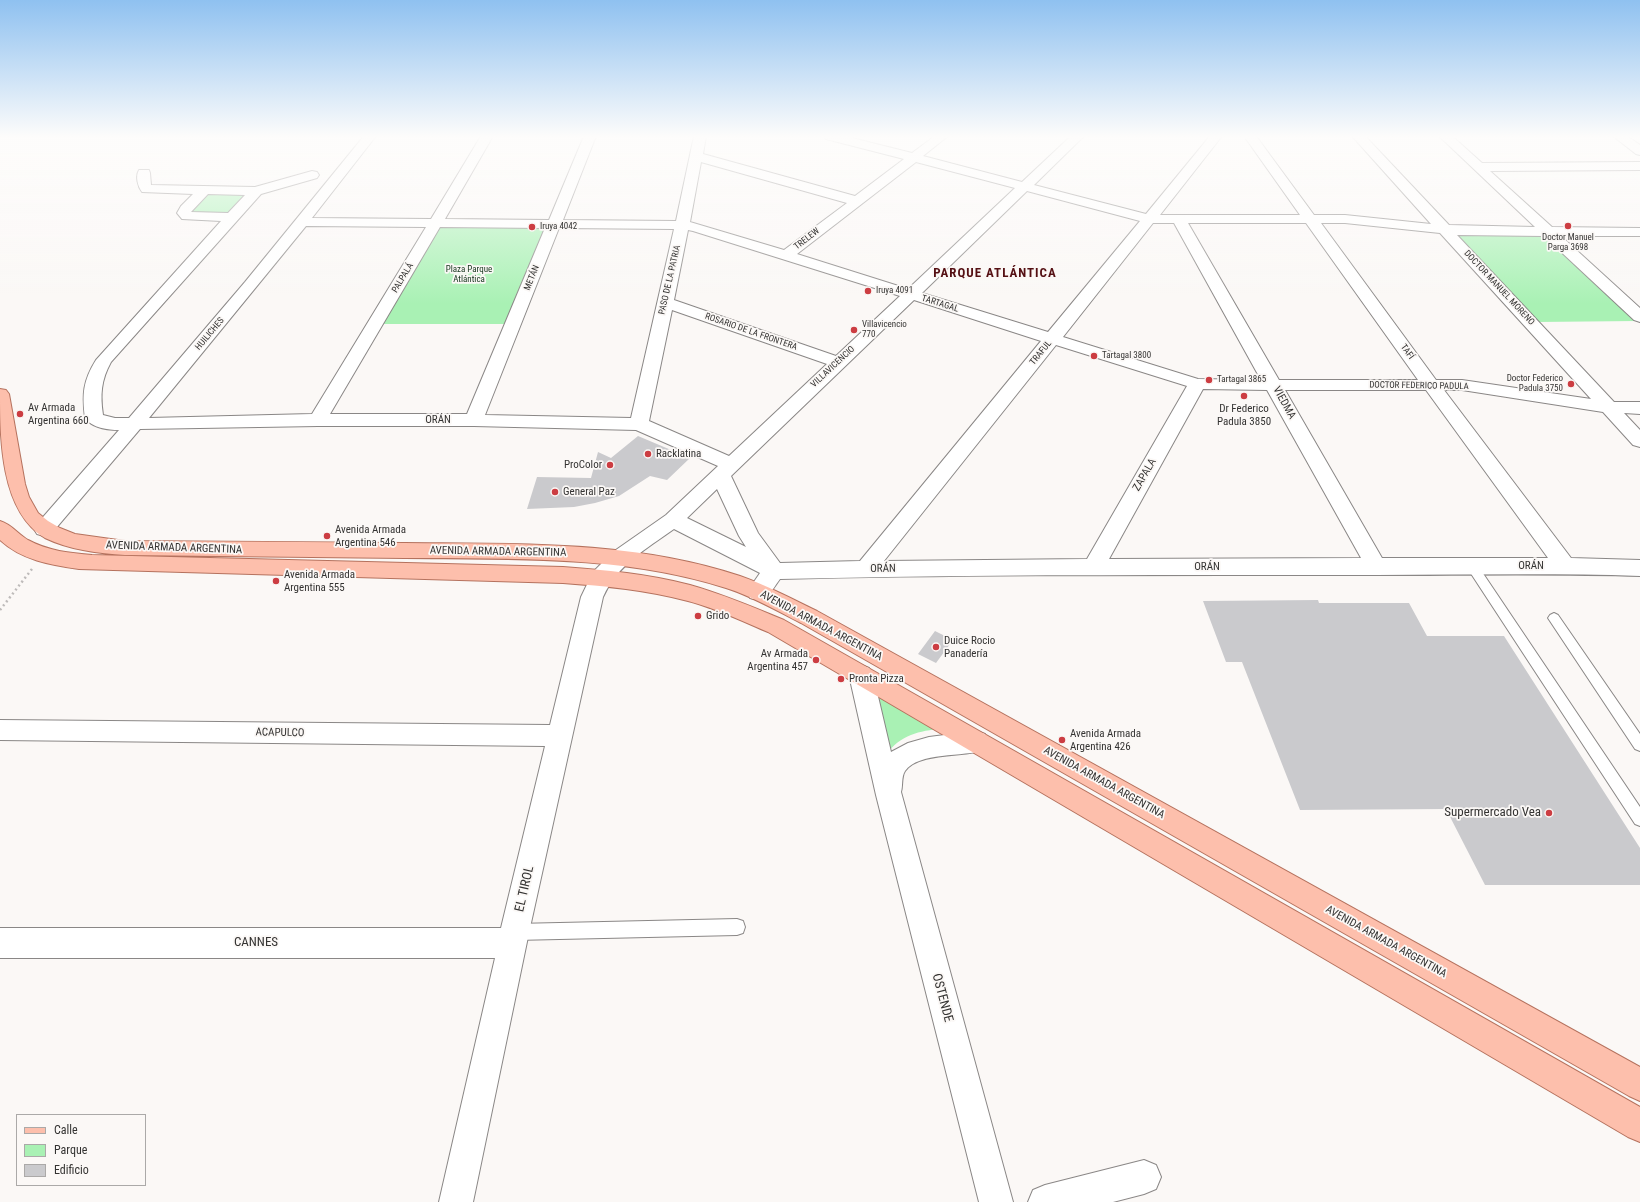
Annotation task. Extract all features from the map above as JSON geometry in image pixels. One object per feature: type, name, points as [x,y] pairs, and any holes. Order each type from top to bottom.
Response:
[{"type":"main road","name":"AVENIDA ARMADA ARGENTINA","points":[[0,394],[14,482],[18,498],[33,520],[44,529],[67,539],[87,544],[126,548],[538,552],[620,557],[712,576],[758,592],[809,617],[1640,1085]]},
{"type":"main road","name":"AVENIDA ARMADA ARGENTINA","points":[[0,528],[22,547],[38,554],[84,562],[563,575],[601,578],[668,588],[717,602],[776,626],[1640,1125]]},
{"type":"street","points":[[202,192],[186,209],[184,213],[186,216],[232,217],[255,192]]},
{"type":"street","name":"HUILICHES","points":[[44,529],[136,423],[326,192]]},
{"type":"street","name":"PALPALÁ","points":[[318,420],[454,192]]},
{"type":"street","name":"METÁN","points":[[474,420],[567,192]]},
{"type":"street","name":"PASO DE LA PATRIA","points":[[639,424],[688,192]]},
{"type":"street","points":[[824,192],[856,201]]},
{"type":"street","name":"TRELEW","points":[[786,256],[868,192]]},
{"type":"street","name":"VILLAVICENCIO","points":[[601,578],[620,557],[673,520],[1019,192]]},
{"type":"street","points":[[1048,192],[1150,219],[1310,219],[1370,221],[1445,230],[1640,232]]},
{"type":"street","name":"TRAFUL","points":[[866,569],[1171,192]]},
{"type":"street","name":"TAFÍ","points":[[1291,192],[1565,566]]},
{"type":"street","name":"DOCTOR MANUEL MORENO","points":[[1410,192],[1640,441]]},
{"type":"street","points":[[1506,192],[1638,313]]},
{"type":"street","name":"ORÁN","points":[[232,217],[104,360],[94,378],[91,397],[94,418],[101,422],[136,423],[318,420],[474,420],[639,424],[725,469]]},
{"type":"street","name":"VIEDMA","points":[[1179,219],[1376,567]]},
{"type":"street","name":"TARTAGAL","points":[[303,222],[555,223],[682,225],[695,227],[1197,384]]},
{"type":"street","name":"ROSARIO DE LA FRONTERA","points":[[665,302],[838,362]]},
{"type":"street","name":"DOCTOR FEDERICO PADULA","points":[[1197,384],[1274,386],[1431,385],[1480,387],[1609,407],[1640,408]]},
{"type":"street","name":"ZAPALA","points":[[1094,566],[1197,384]]},
{"type":"street","points":[[725,469],[749,536],[774,571],[758,592]]},
{"type":"street","name":"ORÁN","points":[[673,520],[774,571],[1094,566],[1565,566],[1640,568]]},
{"type":"street","name":"EL TIROL","points":[[456,1202],[559,736],[592,597],[601,578]]},
{"type":"street","name":"OSTENDE","points":[[861,675],[889,795],[996,1202]]},
{"type":"street","name":"ACAPULCO","points":[[0,730],[559,736]]},
{"type":"street","name":"OSTENDE","points":[[889,795],[892,769],[900,758],[929,748],[976,742]]},
{"type":"street","name":"CANNES","points":[[0,943],[514,938]]},
{"type":"street","points":[[1044,1202],[1144,1177]]},
{"type":"lane","points":[[1472,566],[1640,819]]},
{"type":"lane","points":[[1554,618],[1640,745]]},
{"type":"lane","points":[[514,938],[737,927]]},
{"type":"path","points":[[0,610],[35,567],[52,557]]},
{"type":"green space","points":[[214,193],[243,195],[243,198],[230,212],[223,214],[193,213],[190,211],[207,195]]},
{"type":"green space","name":"Plaza Parque Atlántica","points":[[438,224],[550,226],[510,324],[379,324]]},
{"type":"green space","points":[[1453,234],[1546,234],[1637,321],[1537,322]]},
{"type":"green space","points":[[869,686],[947,728],[930,730],[908,736],[894,745],[888,752]]},
{"type":"building","points":[[638,436],[690,458],[667,480],[650,476],[619,496],[574,507],[527,509],[537,477],[591,478],[598,452],[611,458]]},
{"type":"building","points":[[1318,600],[1319,603],[1409,603],[1427,636],[1504,636],[1640,848],[1640,885],[1485,885],[1446,809],[1300,810],[1242,662],[1226,662],[1203,601]]},
{"type":"building","name":"Duice Rocio Panadería","points":[[935,631],[953,640],[936,663],[918,654]]},
{"type":"place","name":"Doctor Manuel Parga 3698","points":[[1568,226]]},
{"type":"place","name":"Iruya 4042","points":[[532,227]]},
{"type":"place","name":"Iruya 4091","points":[[868,291]]},
{"type":"place","name":"Villavicencio 770","points":[[854,330]]},
{"type":"place","name":"Tartagal 3800","points":[[1094,356]]},
{"type":"place","name":"Tartagal 3865","points":[[1209,380]]},
{"type":"place","name":"Doctor Federico Padula 3750","points":[[1571,384]]},
{"type":"place","name":"Dr Federico Padula 3850","points":[[1244,396]]},
{"type":"place","name":"Av Armada Argentina 660","points":[[20,414]]},
{"type":"place","name":"Racklatina","points":[[648,454]]},
{"type":"place","name":"ProColor","points":[[610,465]]},
{"type":"place","name":"General Paz","points":[[555,492]]},
{"type":"place","name":"Avenida Armada Argentina 546","points":[[327,536]]},
{"type":"place","name":"Avenida Armada Argentina 555","points":[[276,581]]},
{"type":"place","name":"Grido","points":[[698,616]]},
{"type":"place","name":"Duice Rocio Panadería","points":[[936,647]]},
{"type":"place","name":"Av Armada Argentina 457","points":[[816,660]]},
{"type":"place","name":"Pronta Pizza","points":[[841,679]]},
{"type":"place","name":"Avenida Armada Argentina 426","points":[[1062,740]]},
{"type":"place","name":"Supermercado Vea","points":[[1549,813]]},
{"type":"district","name":"PARQUE ATLÁNTICA","points":[[995,274]]}]
